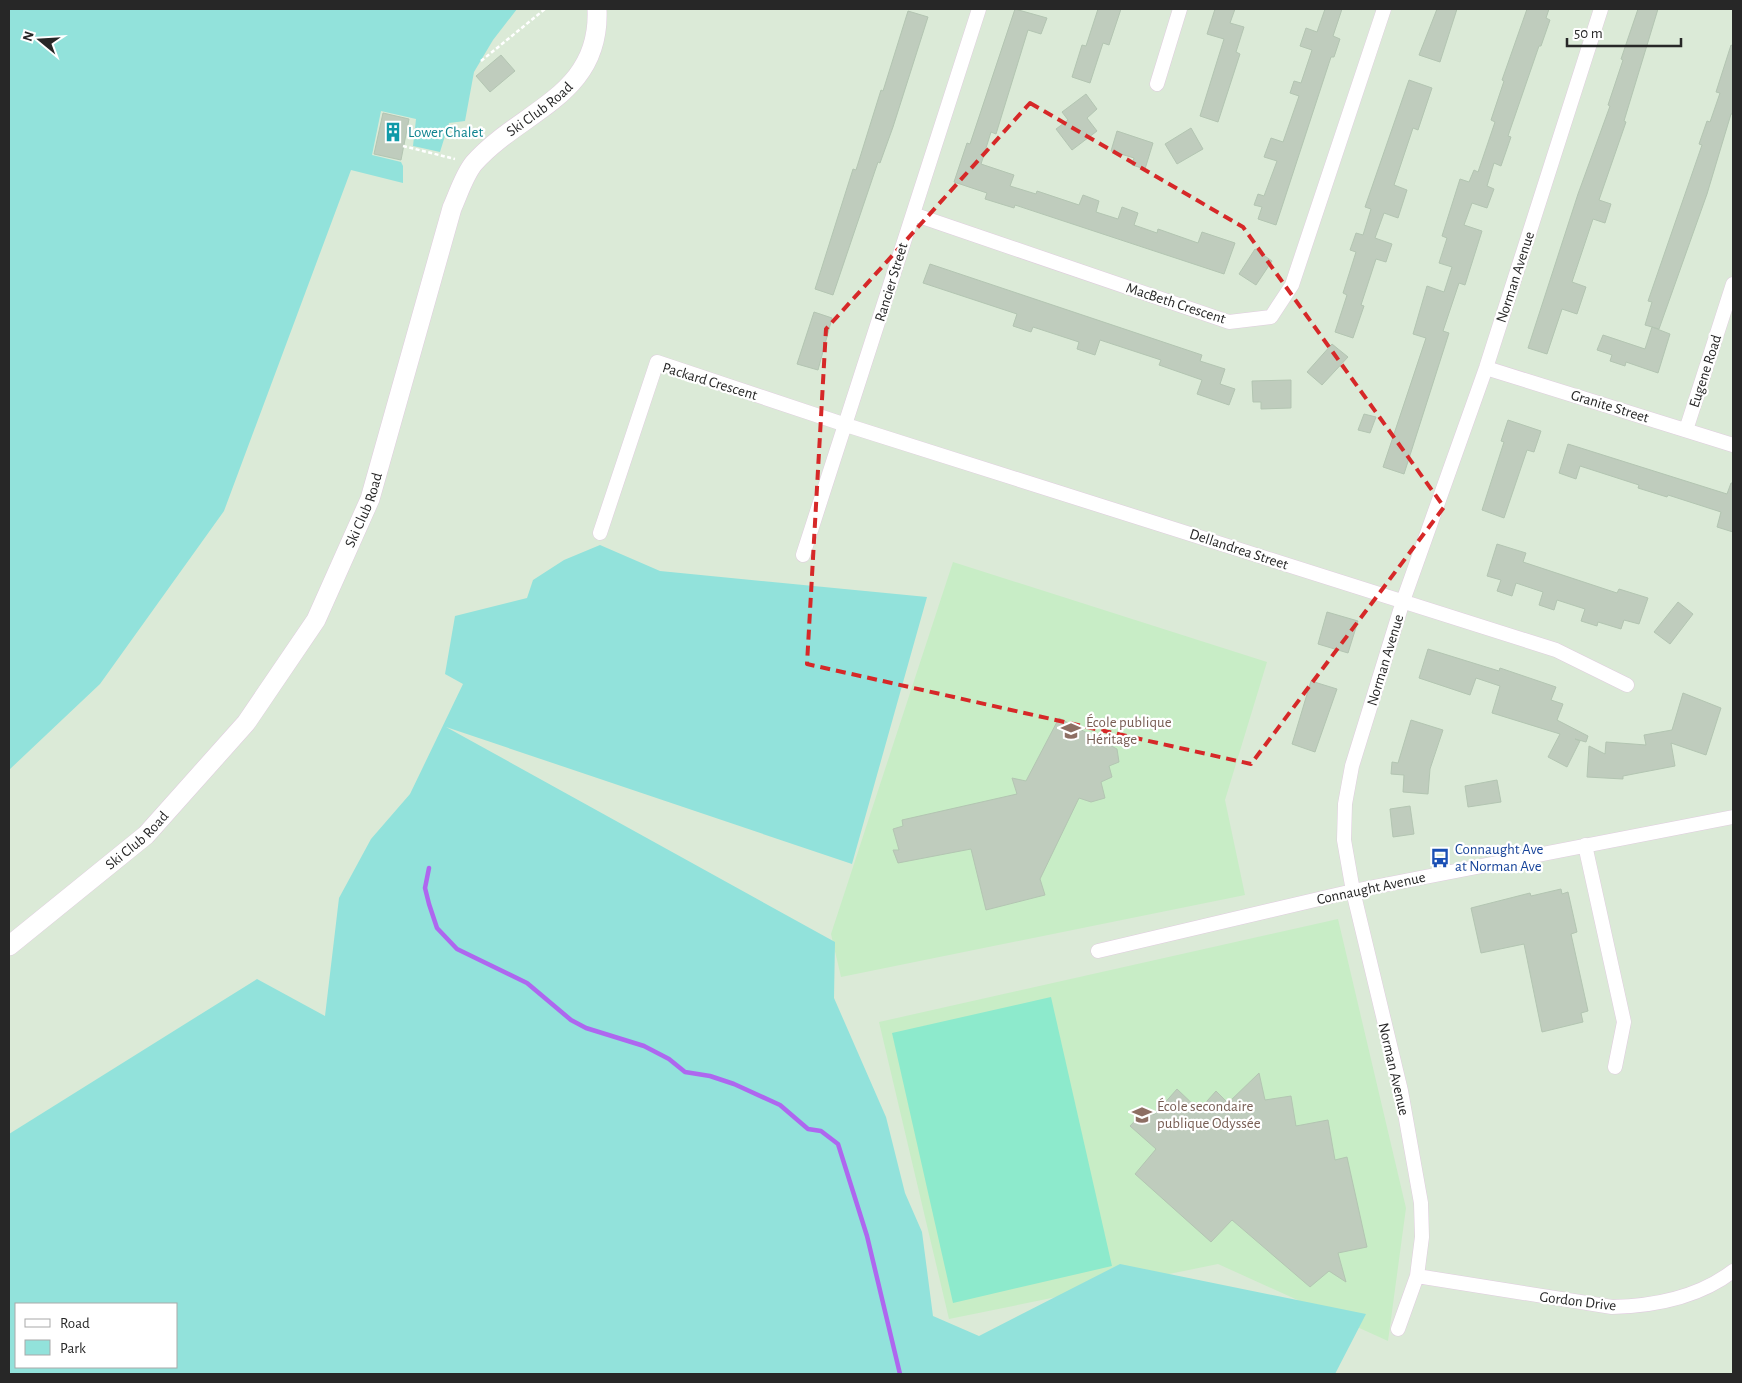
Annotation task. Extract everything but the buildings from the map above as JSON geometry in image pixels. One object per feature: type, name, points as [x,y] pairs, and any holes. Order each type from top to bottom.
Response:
[{"type":"street","name":"Ski Club Road","points":[[9,946],[146,835],[246,723],[316,620],[370,499],[452,208],[473,164],[502,138],[566,90],[587,61],[596,31],[597,9]]},
{"type":"street","name":"Rancier Street","points":[[803,555],[979,9]]},
{"type":"street","points":[[1157,84],[1180,9]]},
{"type":"street","name":"MacBeth Crescent","points":[[912,214],[1229,322],[1271,317],[1292,285],[1384,9]]},
{"type":"street","name":"Norman Avenue","points":[[1398,1330],[1417,1276],[1422,1237],[1421,1203],[1400,1091],[1353,891],[1344,840],[1346,804],[1352,766],[1403,601],[1486,368],[1601,9]]},
{"type":"street","name":"Eugene Road","points":[[1686,430],[1733,284]]},
{"type":"street","name":"Packard Crescent","points":[[600,533],[657,362],[846,425]]},
{"type":"street","name":"Granite Street","points":[[1486,368],[1733,446]]},
{"type":"street","name":"Dellandrea Street","points":[[846,425],[1556,650],[1627,685]]},
{"type":"street","name":"Connaught Avenue","points":[[1098,951],[1353,891],[1733,816]]},
{"type":"street","points":[[1585,844],[1624,1022],[1615,1067]]},
{"type":"street","name":"Gordon Drive","points":[[1417,1276],[1612,1307],[1642,1306],[1671,1300],[1698,1290],[1733,1271]]},
{"type":"path","points":[[481,61],[545,9]]},
{"type":"path","points":[[404,146],[449,157]]},
{"type":"highlighted area","points":[[1030,103],[1243,227],[1444,507],[1251,764],[807,664],[826,329]]},
{"type":"shaded area","name":"École publique Héritage","points":[[953,562],[1267,662],[1225,800],[1245,895],[841,977],[831,934]]},
{"type":"shaded area","name":"École secondaire publique Odyssée","points":[[1338,919],[1406,1208],[1388,1341],[1218,1264],[949,1319],[879,1022]]},
{"type":"shaded area","points":[[1051,997],[1112,1266],[953,1303],[892,1033]]},
{"type":"green space","points":[[9,9],[517,9],[493,40],[474,72],[465,121],[449,123],[440,152],[413,146],[416,119],[381,111],[372,155],[401,162],[403,166],[403,183],[351,170],[224,511],[100,684],[9,770]]},
{"type":"green space","points":[[600,545],[660,571],[927,597],[852,864],[446,727],[835,942],[834,998],[886,1117],[905,1193],[922,1232],[933,1316],[979,1336],[1120,1264],[1366,1314],[1335,1374],[9,1374],[9,1134],[257,979],[325,1016],[339,898],[371,839],[410,794],[463,684],[445,674],[455,616],[527,598],[533,580],[564,560]]},
{"type":"waterway","points":[[429,868],[425,888],[437,928],[457,949],[527,983],[571,1020],[586,1028],[644,1046],[669,1059],[685,1072],[710,1076],[734,1084],[780,1105],[808,1129],[821,1131],[838,1144],[867,1236],[900,1374]]},
{"type":"place","name":"Lower Chalet","points":[[393,132]]},
{"type":"place","name":"École publique Héritage","points":[[1071,731]]},
{"type":"place","name":"Connaught Ave at Norman Ave","points":[[1440,858]]},
{"type":"place","name":"École secondaire publique Odyssée","points":[[1142,1115]]}]
